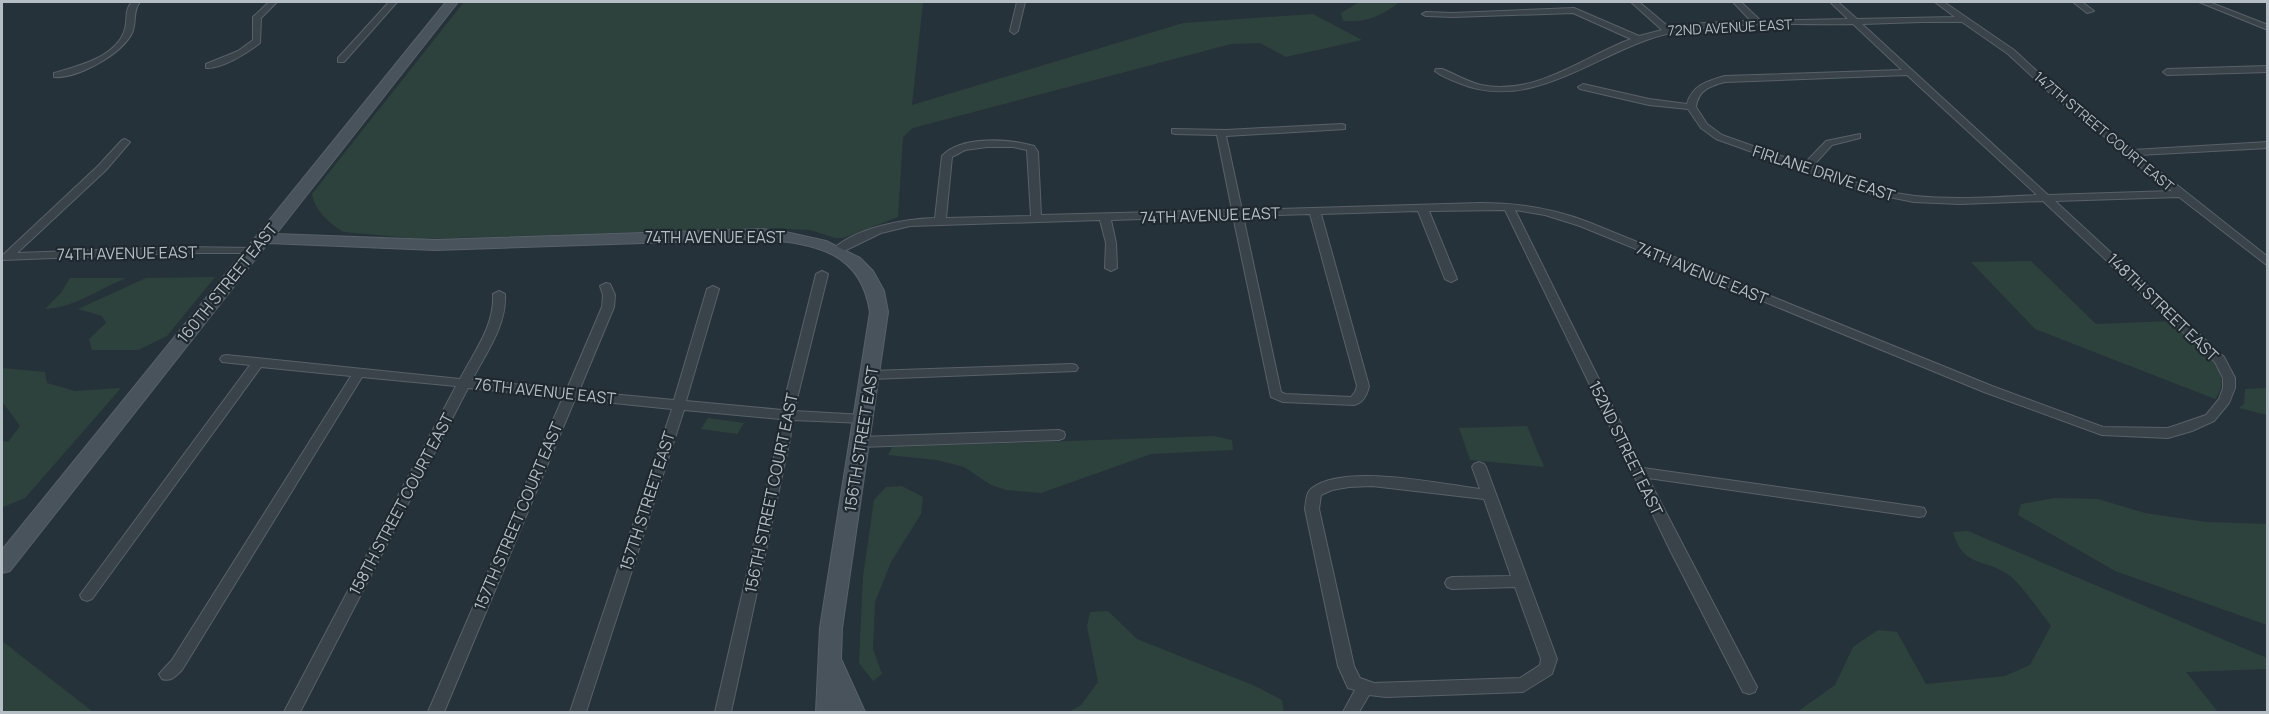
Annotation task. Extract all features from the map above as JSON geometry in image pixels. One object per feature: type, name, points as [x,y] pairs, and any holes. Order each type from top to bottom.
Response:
[{"type":"street","points":[[57,75],[85,66],[120,43],[129,30],[130,9],[136,2]]},
{"type":"street","points":[[208,66],[241,53],[257,41],[257,17],[273,2]]},
{"type":"street","points":[[341,60],[393,2]]},
{"type":"street","name":"160TH STREET EAST","points":[[2,565],[452,2]]},
{"type":"street","points":[[1014,31],[1021,2]]},
{"type":"street","points":[[1635,2],[1668,30]]},
{"type":"street","points":[[1737,2],[1759,24]]},
{"type":"street","name":"148TH STREET EAST","points":[[1834,2],[2215,355],[2224,367],[2229,378],[2225,400],[2216,413],[2200,424],[2168,433],[2124,433]]},
{"type":"street","name":"147TH STREET COURT EAST","points":[[1939,2],[2011,52],[2053,91],[2128,153],[2268,263]]},
{"type":"street","points":[[2077,2],[2090,11]]},
{"type":"street","points":[[2203,2],[2268,28]]},
{"type":"street","points":[[1426,14],[1574,10],[1636,38]]},
{"type":"street","name":"72ND AVENUE EAST","points":[[1439,70],[1485,88],[1518,87],[1564,75],[1636,38],[1668,30],[1759,24],[1964,19]]},
{"type":"street","points":[[2167,72],[2268,69]]},
{"type":"street","points":[[1583,87],[1692,110],[1694,95],[1700,88],[1725,79],[1911,72]]},
{"type":"street","name":"FIRLANE DRIVE EAST","points":[[1692,110],[1704,126],[1719,137],[1874,192],[1914,199],[1960,201],[2179,194]]},
{"type":"street","points":[[1175,131],[1221,133],[1342,127]]},
{"type":"street","points":[[1221,133],[1277,396],[1354,401],[1362,394],[1363,386],[1315,212]]},
{"type":"street","points":[[1805,168],[1829,143],[1857,136]]},
{"type":"street","points":[[5,257],[102,168],[125,142]]},
{"type":"street","points":[[940,221],[947,156],[954,148],[1017,144],[1032,149],[1036,219]]},
{"type":"street","points":[[2128,153],[2268,145]]},
{"type":"street","name":"152ND STREET EAST","points":[[1508,206],[1638,472],[1749,687]]},
{"type":"street","points":[[1422,207],[1451,279]]},
{"type":"street","name":"74TH AVENUE EAST","points":[[263,238],[435,245],[762,234],[806,240],[836,251],[862,236],[888,227],[940,221],[1315,212],[1422,207],[1524,207],[1556,213],[1988,389],[2102,431],[2124,433]]},
{"type":"street","points":[[1105,218],[1111,243],[1112,268]]},
{"type":"street","name":"74TH AVENUE EAST","points":[[5,257],[183,250],[252,251]]},
{"type":"street","name":"156TH STREET EAST","points":[[828,712],[830,644],[879,312],[876,292],[863,270],[836,251]]},
{"type":"street","name":"156TH STREET COURT EAST","points":[[723,712],[784,439],[787,415],[822,274]]},
{"type":"street","name":"157TH STREET COURT EAST","points":[[436,712],[569,394],[608,307],[609,295],[606,286]]},
{"type":"street","name":"157TH STREET EAST","points":[[578,712],[679,405],[713,289]]},
{"type":"street","name":"158TH STREET COURT EAST","points":[[292,712],[495,324],[500,308],[499,294]]},
{"type":"street","name":"76TH AVENUE EAST","points":[[226,359],[256,364],[359,372],[787,415],[864,418]]},
{"type":"street","points":[[87,595],[256,364]]},
{"type":"street","points":[[871,375],[1072,368]]},
{"type":"street","points":[[167,674],[177,666],[359,372]]},
{"type":"street","points":[[860,442],[1059,435]]},
{"type":"street","points":[[1479,468],[1489,495],[1519,580],[1549,659],[1547,669],[1523,685],[1386,690],[1354,683],[1346,666],[1312,509],[1315,492],[1320,487],[1346,481],[1361,481],[1489,495]]},
{"type":"street","points":[[1638,472],[1919,512]]},
{"type":"street","points":[[1452,583],[1519,580]]},
{"type":"street","points":[[830,644],[839,682],[853,712]]},
{"type":"street","points":[[1351,712],[1365,687]]},
{"type":"green space","points":[[464,2],[923,2],[912,105],[1183,23],[1313,14],[1362,40],[1286,57],[1260,43],[1231,44],[913,128],[903,137],[898,217],[843,238],[835,238],[810,230],[767,228],[420,239],[344,232],[324,216],[316,206],[312,194]]},
{"type":"green space","points":[[1359,2],[1399,2],[1373,18],[1343,21],[1341,13]]},
{"type":"green space","points":[[2031,261],[2096,324],[2172,321],[2201,346],[2217,366],[2221,377],[2221,388],[2215,399],[2035,329],[1971,262]]},
{"type":"green space","points":[[215,277],[167,336],[138,350],[92,350],[89,339],[106,323],[102,316],[78,309],[146,278]]},
{"type":"green space","points":[[70,278],[126,278],[76,302],[45,309],[61,293]]},
{"type":"green space","points":[[2,368],[45,372],[47,383],[75,391],[121,388],[25,498],[3,507],[2,441],[8,442],[20,426],[2,404]]},
{"type":"green space","points":[[2267,388],[2267,415],[2239,408],[2244,404],[2245,389]]},
{"type":"green space","points":[[708,418],[744,423],[737,434],[701,429]]},
{"type":"green space","points":[[1527,426],[1544,467],[1470,460],[1459,428]]},
{"type":"green space","points":[[1214,436],[1232,440],[1233,450],[1151,454],[1041,493],[1006,490],[991,485],[964,467],[937,460],[888,455],[892,447]]},
{"type":"green space","points":[[902,486],[923,497],[921,514],[891,562],[875,602],[873,649],[882,674],[873,681],[859,663],[863,577],[874,500],[886,487]]},
{"type":"green space","points":[[2055,498],[2098,499],[2145,513],[2206,522],[2267,524],[2267,625],[2115,571],[2018,515],[2021,504]]},
{"type":"green space","points":[[1968,531],[2267,658],[2267,669],[2186,672],[2218,712],[1797,712],[1835,685],[1853,647],[1878,630],[1897,632],[1926,684],[2005,676],[2030,665],[2051,626],[2014,579],[2000,570],[1976,561],[1963,552],[1953,532]]},
{"type":"green space","points":[[1108,611],[1137,639],[1255,686],[1282,700],[1284,712],[1069,712],[1081,705],[1098,682],[1087,626],[1090,612]]},
{"type":"green space","points":[[2,641],[93,712],[2,712]]}]
